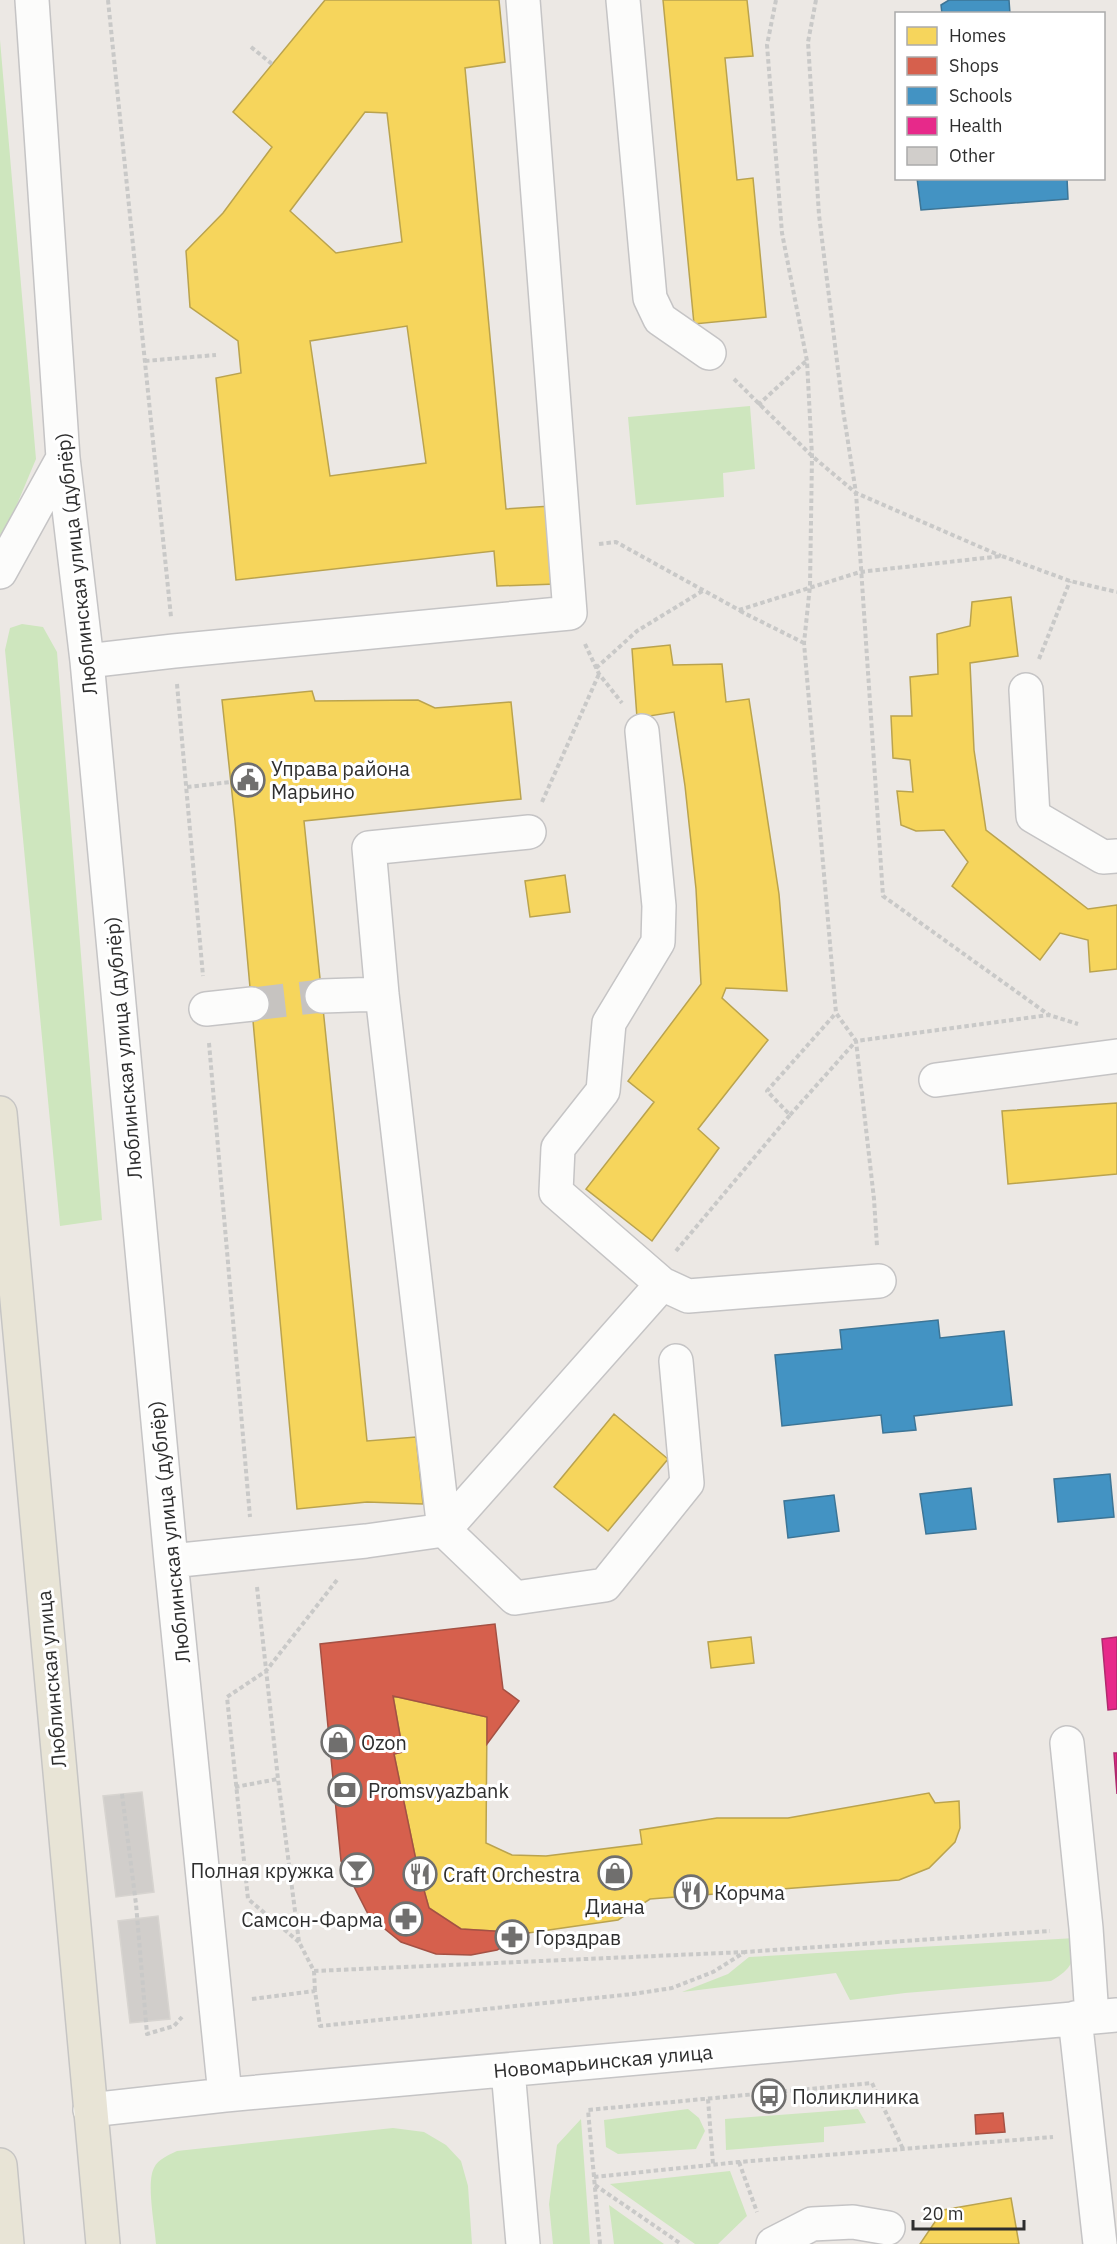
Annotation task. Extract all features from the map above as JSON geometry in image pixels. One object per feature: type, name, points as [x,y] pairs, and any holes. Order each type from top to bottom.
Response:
[{"type":"main road","name":"Люблинская улица","points":[[0,1113],[103,2244]]},
{"type":"main road","points":[[0,2165],[7,2244]]},
{"type":"street","name":"Люблинская улица (дублёр)","points":[[32,0],[63,458],[87,662],[171,1561],[225,2096]]},
{"type":"street","points":[[87,662],[186,650],[570,613],[523,0]]},
{"type":"street","points":[[623,0],[650,298],[660,319],[709,353]]},
{"type":"street","points":[[0,572],[63,458]]},
{"type":"street","points":[[1026,690],[1033,816],[1103,856],[1117,856]]},
{"type":"street","points":[[642,731],[659,906],[658,942],[609,1023],[603,1091],[558,1148],[556,1192],[662,1284],[688,1296],[879,1281]]},
{"type":"street","points":[[529,832],[369,849],[382,994],[444,1530],[515,1598],[605,1585],[687,1483],[676,1360]]},
{"type":"street","points":[[322,996],[382,994]]},
{"type":"street","points":[[206,1009],[252,1004]]},
{"type":"street","points":[[936,1080],[1117,1056]]},
{"type":"street","points":[[171,1561],[366,1541],[444,1530],[662,1284]]},
{"type":"street","points":[[1067,1743],[1095,2016],[1088,2134],[1100,2244]]},
{"type":"street","name":"Новомарьинская улица","points":[[90,2110],[1095,2016]]},
{"type":"street","points":[[508,2070],[523,2244]]},
{"type":"street","points":[[773,2244],[813,2224],[853,2222],[888,2228]]},
{"type":"path","points":[[776,0],[767,45],[782,232],[807,361],[812,456],[810,586],[804,643],[836,1013],[856,1041],[874,1199],[879,1281]]},
{"type":"path","points":[[816,0],[808,42],[819,215],[843,410],[856,493],[883,896],[1049,1015],[1083,1025]]},
{"type":"path","points":[[251,47],[272,64]]},
{"type":"path","points":[[709,353],[758,405],[812,456],[856,493],[1002,556],[1070,581],[1117,592]]},
{"type":"path","points":[[145,361],[216,355]]},
{"type":"path","points":[[758,405],[807,361]]},
{"type":"path","points":[[565,547],[616,542],[804,643]]},
{"type":"path","points":[[739,610],[860,572],[1002,556]]},
{"type":"path","points":[[1026,690],[1070,581]]},
{"type":"path","points":[[596,668],[637,631],[704,590]]},
{"type":"path","points":[[570,613],[596,668],[642,731]]},
{"type":"path","points":[[529,832],[600,674]]},
{"type":"path","points":[[187,788],[231,782]]},
{"type":"path","points":[[790,1115],[767,1091],[836,1013]]},
{"type":"path","points":[[662,1284],[667,1262],[790,1115],[856,1041],[1049,1015]]},
{"type":"path","points":[[299,1942],[248,1899],[227,1696],[266,1671],[366,1541]]},
{"type":"path","points":[[235,1787],[278,1779]]},
{"type":"path","points":[[122,1794],[136,1904],[147,2034],[174,2026],[188,2011],[217,2004],[315,1991],[320,2026],[633,1995],[672,1988],[713,1972],[745,1952]]},
{"type":"path","points":[[314,1971],[745,1952],[1086,1928]]},
{"type":"path","points":[[600,2244],[588,2110],[872,2083],[903,2149]]},
{"type":"path","points":[[708,2099],[713,2164]]},
{"type":"path","points":[[594,2177],[713,2164],[1088,2134]]},
{"type":"path","points":[[739,2162],[757,2213]]},
{"type":"path","points":[[595,2185],[681,2244]]},
{"type":"green space","points":[[0,40],[36,459],[5,533],[0,534]]},
{"type":"green space","points":[[750,406],[755,469],[723,473],[724,497],[636,505],[628,417]]},
{"type":"green space","points":[[22,624],[43,627],[57,652],[102,1220],[60,1226],[5,650],[10,628]]},
{"type":"green space","points":[[1075,1938],[1071,1964],[1051,1981],[850,2000],[836,1973],[682,1992],[728,1974],[749,1957]]},
{"type":"green space","points":[[688,2109],[699,2118],[705,2131],[696,2149],[618,2154],[606,2147],[604,2120]]},
{"type":"green space","points":[[858,2109],[866,2123],[824,2127],[824,2142],[726,2150],[725,2119]]},
{"type":"green space","points":[[581,2119],[590,2244],[553,2244],[549,2204],[557,2145]]},
{"type":"green space","points":[[393,2128],[424,2132],[446,2145],[461,2161],[468,2186],[472,2244],[156,2244],[151,2194],[152,2175],[158,2162],[177,2151]]},
{"type":"green space","points":[[730,2171],[747,2216],[718,2244],[695,2244],[610,2184]]},
{"type":"green space","points":[[609,2205],[664,2244],[614,2244]]},
{"type":"building: Homes","points":[[325,0],[499,0],[505,62],[465,68],[506,509],[551,506],[556,584],[497,586],[494,551],[236,580],[216,378],[241,373],[238,341],[190,307],[186,251],[223,213],[272,147],[233,112]],"holes":[[[365,112],[387,113],[402,242],[336,253],[290,211]],[[407,326],[426,463],[330,476],[310,341]]]},
{"type":"building: Homes","points":[[663,0],[747,0],[753,56],[725,58],[737,180],[753,178],[766,317],[694,324]]},
{"type":"building: Homes","points":[[1011,597],[1018,656],[970,663],[974,750],[986,830],[1088,909],[1117,905],[1117,969],[1090,972],[1088,940],[1060,933],[1040,960],[952,886],[968,862],[944,830],[916,831],[901,825],[897,791],[913,792],[910,760],[893,758],[891,716],[912,716],[910,677],[938,674],[937,634],[970,626],[972,602]]},
{"type":"building: Homes","points":[[670,645],[673,665],[722,664],[726,702],[749,699],[779,894],[787,991],[726,988],[722,998],[768,1040],[698,1129],[719,1148],[652,1241],[586,1189],[654,1102],[628,1081],[701,984],[696,889],[674,712],[637,718],[632,649]]},
{"type":"building: Homes","points":[[312,691],[315,701],[418,700],[435,708],[511,702],[521,799],[304,821],[367,1441],[416,1437],[423,1504],[367,1502],[297,1509],[222,700]]},
{"type":"building: Homes","points":[[565,875],[570,912],[530,917],[525,881]]},
{"type":"building: Homes","points":[[1117,1103],[1117,1174],[1008,1184],[1002,1111]]},
{"type":"building: Homes","points":[[614,1414],[668,1459],[608,1531],[554,1487]]},
{"type":"building: Homes","points":[[751,1637],[754,1663],[711,1668],[708,1642]]},
{"type":"building: Homes","points":[[393,1696],[487,1717],[486,1843],[512,1855],[546,1856],[642,1844],[640,1830],[717,1818],[788,1818],[929,1793],[935,1803],[959,1801],[960,1828],[955,1842],[929,1868],[899,1880],[650,1899],[618,1920],[528,1933],[461,1929],[429,1908],[417,1865],[394,1754],[403,1752]]},
{"type":"building: Homes","points":[[1011,2198],[1019,2244],[920,2244],[943,2210]]},
{"type":"building: Shops","points":[[495,1624],[503,1689],[519,1701],[487,1744],[487,1717],[393,1696],[403,1752],[394,1754],[417,1865],[429,1908],[461,1929],[528,1933],[497,1950],[471,1955],[436,1954],[401,1942],[369,1916],[341,1861],[320,1644]]},
{"type":"building: Shops","points":[[1003,2113],[1005,2132],[976,2134],[975,2115]]},
{"type":"building: Schools","points":[[949,0],[1009,0],[1010,12],[942,12],[941,5]]},
{"type":"building: Schools","points":[[917,180],[1067,180],[1068,199],[921,210]]},
{"type":"building: Schools","points":[[938,1320],[940,1338],[1004,1331],[1012,1405],[914,1416],[916,1430],[883,1433],[881,1415],[782,1426],[775,1355],[842,1349],[840,1330]]},
{"type":"building: Schools","points":[[1110,1474],[1114,1517],[1058,1522],[1054,1479]]},
{"type":"building: Schools","points":[[971,1488],[976,1529],[926,1534],[920,1494]]},
{"type":"building: Schools","points":[[834,1495],[839,1531],[788,1538],[784,1501]]},
{"type":"building: Health","points":[[1117,1637],[1117,1709],[1108,1710],[1102,1639]]},
{"type":"building: Health","points":[[1114,1753],[1117,1753],[1117,1794]]},
{"type":"building: Other","points":[[142,1792],[154,1892],[116,1897],[103,1796]]},
{"type":"building: Other","points":[[158,1916],[170,2019],[130,2023],[118,1921]]},
{"type":"tunnel","points":[[252,1004],[322,996]]},
{"type":"place","name":"Управа района Марьино","points":[[248,780]]},
{"type":"place","name":"Ozon","points":[[338,1742]]},
{"type":"place","name":"Promsvyazbank","points":[[345,1790]]},
{"type":"place","name":"Полная кружка","points":[[357,1870]]},
{"type":"place","name":"Диана","points":[[615,1873]]},
{"type":"place","name":"Craft Orchestra","points":[[420,1874]]},
{"type":"place","name":"Корчма","points":[[691,1892]]},
{"type":"place","name":"Самсон-Фарма","points":[[406,1919]]},
{"type":"place","name":"Горздрав","points":[[512,1937]]},
{"type":"place","name":"Поликлиника","points":[[769,2096]]}]
